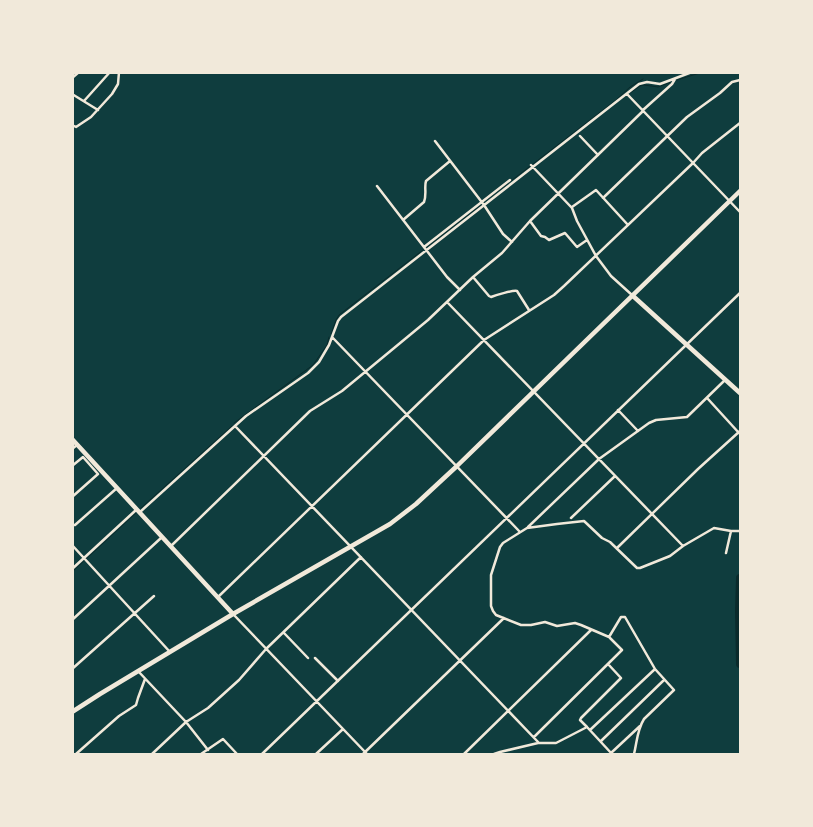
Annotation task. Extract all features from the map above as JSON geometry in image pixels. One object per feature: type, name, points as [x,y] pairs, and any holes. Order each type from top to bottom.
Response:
[{"type":"main road","points":[[72,712],[233,614],[351,547],[401,516],[457,466],[740,191]]},
{"type":"main road","points":[[633,296],[740,391]]},
{"type":"main road","points":[[72,439],[233,614]]},
{"type":"street","points":[[72,78],[78,72]]},
{"type":"street","points":[[84,101],[110,72]]},
{"type":"street","points":[[72,125],[76,127],[92,117],[118,84],[119,72]]},
{"type":"street","points":[[72,569],[86,559],[138,510],[235,426],[308,373],[325,353],[338,320],[425,248],[643,82],[660,84],[692,72]]},
{"type":"street","points":[[171,546],[310,411],[365,372],[428,320],[502,253],[530,221],[676,78]]},
{"type":"street","points":[[604,198],[687,117],[732,82],[740,80]]},
{"type":"street","points":[[72,94],[98,110]]},
{"type":"street","points":[[626,94],[740,212]]},
{"type":"street","points":[[218,597],[484,340],[564,286],[702,153],[740,122]]},
{"type":"street","points":[[580,136],[598,155]]},
{"type":"street","points":[[435,141],[483,203],[503,234],[512,242]]},
{"type":"street","points":[[403,220],[424,202],[426,198],[426,180],[450,161]]},
{"type":"street","points":[[532,166],[572,208],[586,240],[596,256],[611,276],[633,296]]},
{"type":"street","points":[[483,203],[510,180]]},
{"type":"street","points":[[377,186],[447,277],[460,290]]},
{"type":"street","points":[[572,208],[596,190],[628,225]]},
{"type":"street","points":[[530,221],[541,236],[549,240],[565,233],[577,247],[586,240]]},
{"type":"street","points":[[474,278],[491,297],[514,290],[517,291],[529,310]]},
{"type":"street","points":[[262,754],[740,293]]},
{"type":"street","points":[[447,302],[683,546]]},
{"type":"street","points":[[332,338],[520,532]]},
{"type":"street","points":[[534,737],[622,650],[609,637],[580,624],[574,623],[557,626],[545,622],[521,625],[496,614],[491,606],[491,575],[500,547],[503,543],[527,528],[599,459],[649,423],[656,420],[687,417],[726,380]]},
{"type":"street","points":[[617,548],[698,469],[740,432],[708,398]]},
{"type":"street","points":[[618,410],[638,431]]},
{"type":"street","points":[[235,426],[539,742]]},
{"type":"street","points":[[72,449],[78,445]]},
{"type":"street","points":[[72,466],[82,458],[98,474],[72,496]]},
{"type":"street","points":[[571,518],[616,476]]},
{"type":"street","points":[[72,525],[76,525],[117,487]]},
{"type":"street","points":[[527,528],[584,521],[602,538],[617,548],[637,568],[670,556],[714,528],[740,531]]},
{"type":"street","points":[[726,553],[731,531]]},
{"type":"street","points":[[72,620],[162,537]]},
{"type":"street","points":[[72,545],[130,608],[136,612],[170,652]]},
{"type":"street","points":[[152,754],[186,722],[208,708],[239,680],[266,649],[361,557]]},
{"type":"street","points":[[72,669],[154,596]]},
{"type":"street","points":[[233,614],[365,754],[504,618]]},
{"type":"street","points":[[609,637],[621,617],[625,617],[655,669],[674,690],[644,719],[634,754]]},
{"type":"street","points":[[464,754],[591,630]]},
{"type":"street","points":[[284,632],[308,658]]},
{"type":"street","points":[[315,658],[338,681]]},
{"type":"street","points":[[608,664],[621,678],[580,720],[612,754],[641,725]]},
{"type":"street","points":[[494,754],[539,742],[556,744],[588,729],[655,669]]},
{"type":"street","points":[[138,671],[186,722],[208,750]]},
{"type":"street","points":[[76,754],[119,716],[136,705],[146,679]]},
{"type":"street","points":[[600,742],[664,680]]},
{"type":"street","points":[[316,754],[343,729]]},
{"type":"street","points":[[201,754],[223,739],[237,754]]},
{"type":"waterway","points":[[677,80],[703,72]]},
{"type":"waterway","points":[[485,201],[616,100],[630,87],[643,79]]},
{"type":"waterway","points":[[630,93],[640,86],[658,87],[671,82]]},
{"type":"waterway","points":[[427,247],[481,205]]},
{"type":"waterway","points":[[331,334],[339,315],[423,250]]},
{"type":"waterway","points":[[234,423],[313,365],[327,345],[329,337]]},
{"type":"waterway","points":[[141,508],[232,426]]},
{"type":"waterway","points":[[72,572],[136,513]]},
{"type":"waterway","points":[[740,578],[740,664]]}]
